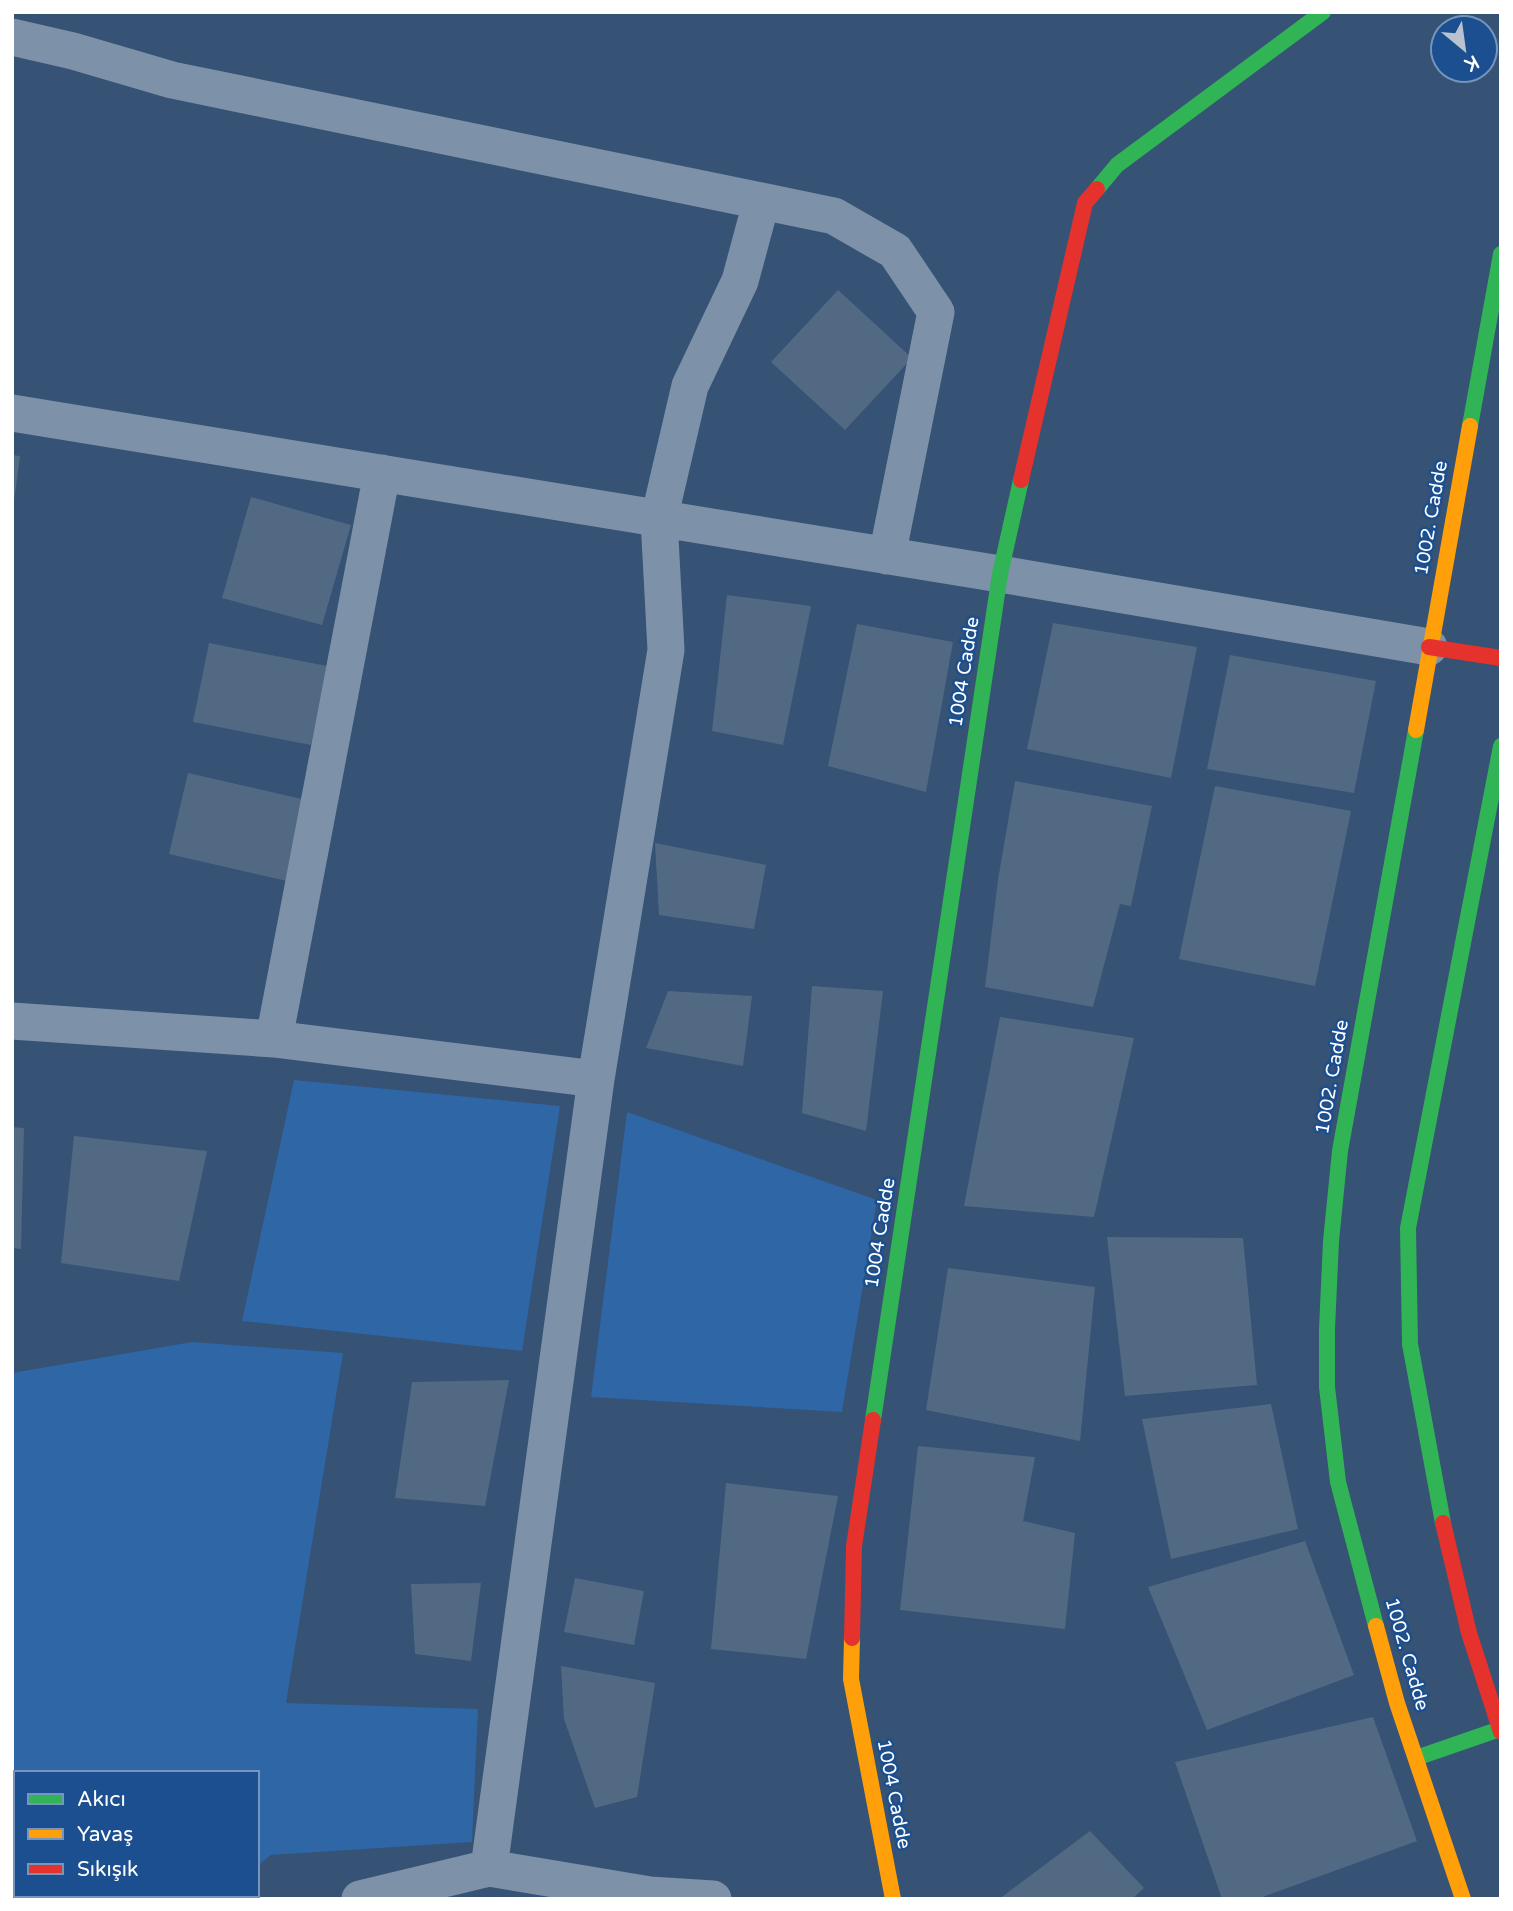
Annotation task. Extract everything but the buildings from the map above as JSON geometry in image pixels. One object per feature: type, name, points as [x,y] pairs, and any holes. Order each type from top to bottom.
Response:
[{"type":"main road","name":"1004 Cadde","points":[[893,1899],[851,1679],[854,1546],[1000,574],[1085,203],[1117,165],[1323,12]]},
{"type":"main road","name":"1002. Cadde","points":[[1463,1899],[1397,1703],[1338,1482],[1327,1387],[1327,1329],[1331,1241],[1340,1151],[1501,254]]},
{"type":"main road","points":[[1429,647],[1501,658]]},
{"type":"main road","points":[[1416,1758],[1500,1729],[1469,1633],[1435,1488],[1410,1344],[1408,1228],[1501,746]]},
{"type":"street","points":[[12,32],[18,12]]},
{"type":"street","points":[[12,37],[172,79],[834,216],[895,251],[936,312],[887,556]]},
{"type":"street","points":[[489,1868],[596,1079],[666,650],[659,519],[690,386],[740,281],[761,203]]},
{"type":"street","points":[[12,413],[1000,574],[1429,647]]},
{"type":"street","points":[[274,1039],[382,473]]},
{"type":"street","points":[[12,1021],[274,1039],[596,1079]]},
{"type":"street","points":[[360,1899],[489,1868],[650,1895],[713,1899]]},
{"type":"shaded area","points":[[294,1080],[560,1106],[522,1351],[242,1321]]},
{"type":"shaded area","points":[[627,1112],[877,1200],[842,1412],[591,1397]]},
{"type":"shaded area","points":[[192,1342],[343,1353],[286,1703],[478,1709],[472,1842],[271,1855],[259,1864],[259,1771],[14,1771],[14,1888],[12,1373]]},
{"type":"shaded area","points":[[20,1897],[216,1897],[213,1899]]},
{"type":"traffic: fast","points":[[1097,189],[1117,165],[1323,12]]},
{"type":"traffic: fast","points":[[1470,426],[1501,254]]},
{"type":"traffic: fast","points":[[873,1420],[1000,574],[1021,480]]},
{"type":"traffic: fast","points":[[1376,1626],[1338,1482],[1327,1387],[1327,1329],[1331,1241],[1340,1151],[1416,730]]},
{"type":"traffic: fast","points":[[1443,1523],[1410,1344],[1408,1228],[1501,746]]},
{"type":"traffic: fast","points":[[1416,1758],[1500,1729]]},
{"type":"traffic: slow","points":[[1416,730],[1470,426]]},
{"type":"traffic: slow","points":[[1376,1626],[1397,1703],[1463,1899]]},
{"type":"traffic: slow","points":[[852,1638],[851,1679],[893,1899]]},
{"type":"traffic: jam","points":[[1021,480],[1085,203],[1097,189]]},
{"type":"traffic: jam","points":[[1429,647],[1501,658]]},
{"type":"traffic: jam","points":[[852,1638],[854,1546],[873,1420]]},
{"type":"traffic: jam","points":[[1443,1523],[1469,1633],[1501,1732]]}]
